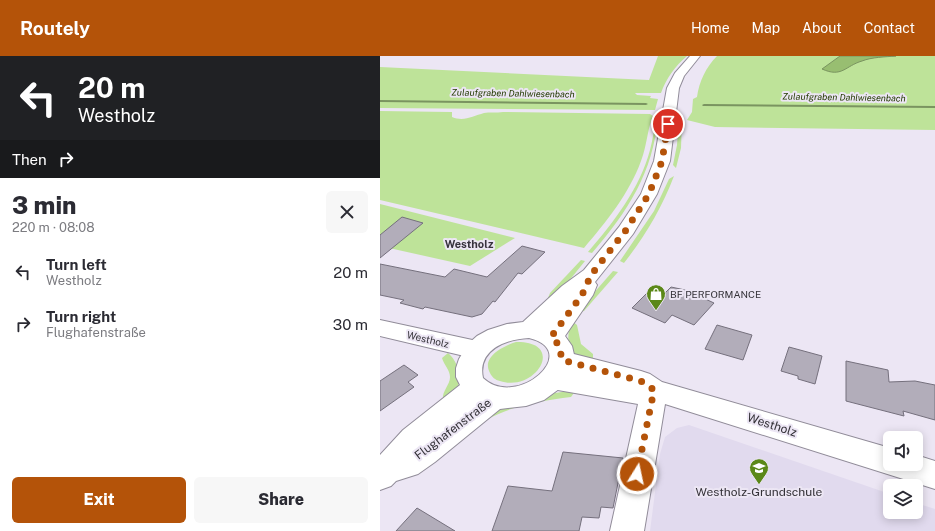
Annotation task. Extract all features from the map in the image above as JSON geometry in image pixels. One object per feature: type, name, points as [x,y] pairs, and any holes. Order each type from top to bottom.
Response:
[{"type":"main road","points":[[557,370],[559,345],[540,334],[582,295],[591,275],[626,230],[649,194],[662,161],[673,88],[679,75],[695,56]]},
{"type":"main road","name":"Westholz","points":[[380,328],[477,350]]},
{"type":"main road","name":"Flughafenstraße","points":[[540,334],[512,331],[504,333],[486,342],[477,350],[469,365],[468,373],[470,381],[485,392],[509,398],[530,394],[540,389],[557,370]]},
{"type":"main road","name":"Westholz","points":[[557,370],[636,393],[654,390],[883,460]]},
{"type":"main road","points":[[627,531],[654,390]]},
{"type":"main road","name":"Flughafenstraße","points":[[384,472],[407,464],[424,453],[485,392]]},
{"type":"main road","points":[[922,471],[935,475]]},
{"type":"shaded area","points":[[658,56],[687,56],[671,73],[661,93],[635,93],[637,95],[651,96],[650,98],[658,99],[655,110],[380,108],[380,67],[649,80]]},
{"type":"shaded area","points":[[717,56],[935,56],[935,130],[715,127],[687,120],[692,112],[693,99],[697,97],[699,86],[704,75]]},
{"type":"shaded area","points":[[840,56],[896,56],[879,57],[866,60],[856,63],[839,72],[822,69]]},
{"type":"shaded area","points":[[380,111],[452,112],[452,117],[461,119],[484,113],[503,112],[650,114],[653,116],[643,155],[630,185],[609,218],[584,248],[380,200]]},
{"type":"shaded area","points":[[657,117],[651,156],[637,190],[617,222],[592,253],[588,252],[616,217],[640,178],[650,150]]},
{"type":"shaded area","points":[[679,118],[682,119],[681,148],[676,168],[673,165],[677,145]]},
{"type":"shaded area","points":[[674,176],[664,199],[646,232],[624,263],[620,261],[654,211],[669,179]]},
{"type":"shaded area","points":[[380,204],[515,238],[470,266],[380,246]]},
{"type":"shaded area","points":[[581,260],[585,261],[551,303],[548,298],[550,293]]},
{"type":"shaded area","points":[[613,271],[618,272],[584,311],[578,311]]},
{"type":"shaded area","points":[[572,321],[577,325],[581,344],[593,354],[593,359],[580,357],[572,350],[568,341],[568,336]]},
{"type":"shaded area","points":[[516,342],[531,344],[540,349],[543,357],[541,366],[534,374],[525,380],[513,383],[497,380],[490,373],[488,362],[500,349]]},
{"type":"shaded area","points":[[448,353],[457,365],[459,381],[456,390],[443,399],[450,377],[442,358]]},
{"type":"shaded area","points":[[576,390],[571,397],[517,407],[486,420],[499,409],[548,394]]},
{"type":"shaded area","name":"Westholz-Grundschule","points":[[689,425],[883,492],[883,519],[923,519],[923,505],[935,509],[935,531],[650,531],[660,454],[665,437],[677,428]]},
{"type":"building","points":[[402,217],[423,223],[380,258],[380,235]]},
{"type":"building","points":[[522,246],[545,252],[522,274],[518,273],[495,302],[493,301],[482,314],[472,317],[425,307],[423,309],[400,303],[404,300],[380,295],[380,264],[445,277],[454,269],[487,277]]},
{"type":"building","points":[[671,287],[704,294],[701,297],[714,303],[694,325],[672,315],[665,323],[632,308],[648,292],[661,297]]},
{"type":"building","points":[[717,325],[752,335],[743,360],[705,349]]},
{"type":"building","points":[[789,347],[822,356],[815,384],[798,379],[798,376],[781,371]]},
{"type":"building","points":[[846,361],[888,370],[889,382],[915,381],[935,385],[935,420],[903,411],[904,416],[846,401]]},
{"type":"building","points":[[404,365],[418,375],[408,382],[414,387],[380,411],[380,381]]},
{"type":"building","points":[[563,452],[623,458],[613,508],[601,507],[599,518],[582,517],[579,531],[492,531],[508,486],[552,491]]},
{"type":"building","points":[[417,508],[455,531],[396,531]]},
{"type":"waterway","name":"Zulaufgraben Dahlwiesenbach","points":[[380,101],[646,104]]},
{"type":"waterway","name":"Zulaufgraben Dahlwiesenbach","points":[[704,105],[935,107]]},
{"type":"place","name":"BF PERFORMANCE","points":[[656,311]]},
{"type":"place","name":"Westholz-Grundschule","points":[[759,485]]},
{"type":"district","name":"Westholz","points":[[469,244]]},
{"type":"route","points":[[637,474],[654,390],[641,381],[562,360],[559,345],[551,337],[582,295],[591,275],[626,230],[649,194],[662,161],[668,124]]}]
